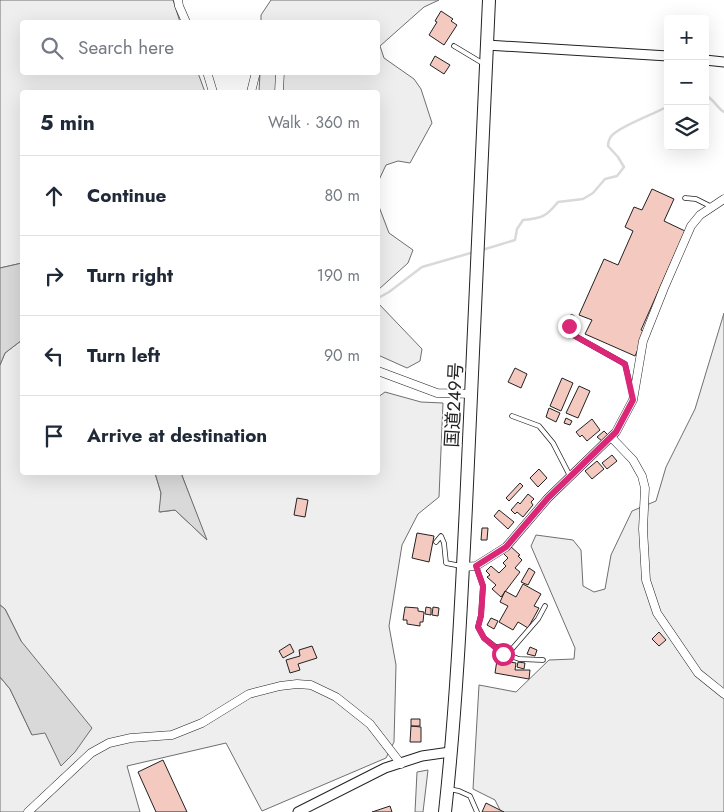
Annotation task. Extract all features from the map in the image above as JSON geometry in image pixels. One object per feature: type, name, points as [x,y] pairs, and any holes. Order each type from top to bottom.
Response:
[{"type":"highway","name":"国道249号","points":[[444,812],[470,566],[473,394],[489,0]]},
{"type":"street","points":[[178,0],[185,20]]},
{"type":"street","points":[[487,45],[664,56]]},
{"type":"street","points":[[709,60],[724,62]]},
{"type":"street","points":[[208,75],[212,90]]},
{"type":"street","points":[[252,90],[255,75]]},
{"type":"street","points":[[278,90],[280,75]]},
{"type":"street","points":[[470,566],[506,547],[548,498],[611,437],[622,423],[633,400],[643,341],[691,226],[700,214],[724,199]]},
{"type":"street","points":[[380,372],[437,392],[473,394]]},
{"type":"street","points":[[611,437],[633,460],[642,476],[645,488],[643,529],[646,580],[657,613],[698,673],[724,694]]},
{"type":"street","points":[[28,812],[91,753],[109,743],[131,738],[172,735],[202,723],[249,694],[280,686],[311,685],[336,697],[370,724],[401,764]]},
{"type":"street","points":[[298,812],[385,768],[422,756],[450,752]]},
{"type":"lane","points":[[454,46],[486,66]]},
{"type":"lane","points":[[684,198],[696,199],[712,207]]},
{"type":"lane","points":[[572,317],[569,326],[575,336],[625,364],[633,400]]},
{"type":"lane","points":[[512,416],[538,426],[553,443],[570,476]]},
{"type":"lane","points":[[436,542],[441,536],[444,543],[446,563],[470,566],[483,586],[481,616],[478,627],[484,638],[503,654],[519,659],[543,660]]},
{"type":"lane","points":[[495,647],[512,649],[538,619],[545,606]]},
{"type":"lane","points":[[447,789],[470,796],[477,812]]},
{"type":"shaded area","points":[[0,0],[173,0],[179,20],[20,20],[20,75],[199,75],[204,90],[20,90],[20,263],[0,268]]},
{"type":"shaded area","points":[[271,0],[439,0],[424,7],[380,46],[380,20],[261,20],[261,15]]},
{"type":"shaded area","points":[[380,46],[384,58],[414,79],[421,89],[432,123],[410,163],[398,161],[386,165],[380,178],[380,90],[259,90],[260,75],[380,75]]},
{"type":"shaded area","points":[[380,209],[389,233],[413,250],[408,263],[380,288]]},
{"type":"shaded area","points":[[20,263],[20,342],[5,353],[0,365],[0,268]]},
{"type":"shaded area","points":[[380,305],[422,349],[420,361],[407,368],[380,356]]},
{"type":"shaded area","points":[[724,313],[724,812],[501,812],[495,800],[473,789],[479,685],[516,692],[549,660],[574,659],[575,648],[531,546],[536,535],[573,540],[581,550],[583,586],[594,592],[605,589],[611,555],[632,511],[656,501],[666,467],[695,409]]},
{"type":"shaded area","points":[[20,342],[20,475],[156,475],[161,493],[160,512],[175,510],[206,539],[182,475],[380,475],[380,396],[385,392],[421,402],[443,403],[439,497],[418,514],[402,545],[389,626],[396,665],[394,742],[386,758],[262,811],[226,743],[127,766],[140,812],[0,812],[0,677],[10,689],[32,735],[21,641],[5,609],[0,605],[0,365],[5,353]]},
{"type":"shaded area","points":[[156,475],[182,475],[207,540],[175,510],[159,512],[161,493]]},
{"type":"shaded area","points":[[0,605],[5,609],[21,641],[92,728],[75,752],[61,766],[45,733],[32,735],[10,689],[0,677]]},
{"type":"shaded area","points":[[428,770],[423,812],[415,812],[417,772]]},
{"type":"building","points":[[441,11],[453,19],[451,21],[457,25],[444,45],[429,35]]},
{"type":"building","points":[[435,56],[450,65],[444,74],[430,65]]},
{"type":"building","points":[[652,189],[674,199],[664,221],[685,231],[641,330],[646,332],[635,356],[585,334],[592,320],[579,315],[604,259],[618,265],[633,231],[625,227],[634,207],[642,210]]},
{"type":"building","points":[[515,368],[527,374],[521,388],[508,382]]},
{"type":"building","points":[[562,378],[573,383],[561,411],[550,406]]},
{"type":"building","points":[[579,386],[590,391],[578,418],[566,413]]},
{"type":"building","points":[[549,408],[560,413],[556,422],[546,417]]},
{"type":"building","points":[[566,418],[572,421],[570,425],[564,423]]},
{"type":"building","points":[[592,419],[600,430],[587,441],[576,432]]},
{"type":"building","points":[[604,431],[608,435],[602,441],[597,437]]},
{"type":"building","points":[[612,455],[617,461],[607,469],[602,463]]},
{"type":"building","points":[[597,461],[604,469],[592,479],[585,471]]},
{"type":"building","points":[[539,469],[547,478],[538,487],[530,478]]},
{"type":"building","points":[[520,483],[523,486],[509,501],[506,498]]},
{"type":"building","points":[[528,494],[534,499],[531,502],[533,505],[523,517],[517,512],[515,514],[511,510],[518,502],[520,504]]},
{"type":"building","points":[[297,498],[308,500],[305,517],[294,515]]},
{"type":"building","points":[[499,510],[514,522],[508,529],[494,516]]},
{"type":"building","points":[[482,528],[488,528],[487,540],[481,540]]},
{"type":"building","points":[[417,533],[434,536],[429,562],[412,558]]},
{"type":"building","points":[[509,545],[520,555],[518,556],[522,560],[515,568],[520,572],[501,597],[492,589],[496,585],[487,577],[490,575],[486,571],[491,566],[499,573],[506,566],[503,563],[508,558],[502,552]]},
{"type":"building","points":[[529,568],[535,572],[528,585],[521,582]]},
{"type":"building","points":[[523,584],[541,594],[534,606],[539,608],[528,628],[518,622],[513,630],[499,622],[508,606],[500,602],[505,591],[516,597]]},
{"type":"building","points":[[405,607],[418,608],[418,611],[424,612],[423,622],[420,622],[420,626],[407,624],[407,620],[403,620]]},
{"type":"building","points":[[426,607],[431,608],[431,615],[425,614]]},
{"type":"building","points":[[433,607],[439,608],[438,616],[432,615]]},
{"type":"building","points":[[491,618],[498,621],[494,629],[487,625]]},
{"type":"building","points":[[659,632],[666,640],[659,646],[652,639]]},
{"type":"building","points":[[290,644],[294,652],[283,658],[279,651]]},
{"type":"building","points":[[312,646],[317,658],[298,664],[300,670],[290,673],[286,660],[300,656],[299,650]]},
{"type":"building","points":[[530,647],[537,650],[535,656],[527,654]]},
{"type":"building","points":[[497,660],[516,663],[515,670],[530,670],[529,679],[495,673]]},
{"type":"building","points":[[518,662],[525,663],[524,669],[517,667]]},
{"type":"building","points":[[411,719],[420,719],[420,726],[411,726]]},
{"type":"building","points":[[411,726],[421,727],[421,742],[410,742]]},
{"type":"building","points":[[163,760],[187,812],[156,812],[138,772]]},
{"type":"building","points":[[486,803],[504,812],[482,812]]},
{"type":"building","points":[[390,806],[392,812],[372,812]]},
{"type":"waterway","points":[[709,97],[724,112]]},
{"type":"waterway","points":[[482,250],[515,240],[517,229],[523,220],[543,216],[558,202],[583,199],[593,193],[605,179],[617,176],[624,167],[608,146],[610,138],[619,130],[664,108]]},
{"type":"waterway","points":[[380,297],[422,267],[474,252]]},
{"type":"route","points":[[503,654],[484,638],[478,627],[481,616],[483,586],[476,566],[506,547],[548,498],[616,432],[633,400],[625,364],[575,336],[569,326]]}]
